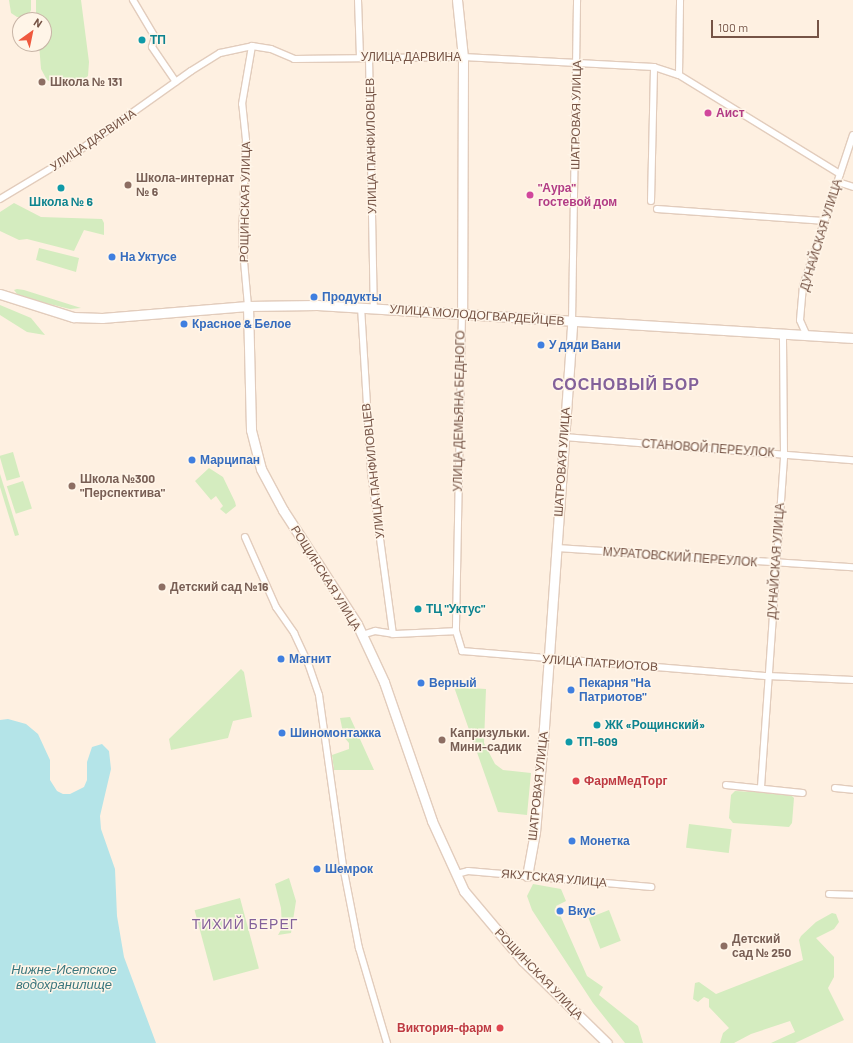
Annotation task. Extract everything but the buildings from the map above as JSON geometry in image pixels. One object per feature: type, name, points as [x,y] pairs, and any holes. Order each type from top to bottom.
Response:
[{"type":"street","points":[[133,0],[155,37],[152,47],[176,82]]},
{"type":"street","points":[[358,0],[360,57]]},
{"type":"street","name":"УЛИЦА ДЕМЬЯНА БЕДНОГО","points":[[456,631],[462,313],[463,57],[457,0]]},
{"type":"street","name":"ШАТРОВАЯ УЛИЦА","points":[[527,876],[535,832],[572,322],[577,0]]},
{"type":"street","points":[[679,75],[681,69],[680,0]]},
{"type":"street","name":"УЛИЦА ДАРВИНА","points":[[0,199],[70,157],[176,82],[220,53],[252,46],[271,49],[294,59],[360,57],[463,57],[654,67],[679,75],[840,174]]},
{"type":"street","name":"РОЩИНСКАЯ УЛИЦА","points":[[252,46],[242,104],[246,140],[242,239],[248,306],[251,430],[261,469],[362,635],[384,682],[432,822],[464,891],[498,933],[607,1043]]},
{"type":"street","name":"УЛИЦА ПАНФИЛОВЦЕВ","points":[[369,57],[374,308]]},
{"type":"street","points":[[651,201],[654,67]]},
{"type":"street","name":"ДУНАЙСКАЯ УЛИЦА","points":[[807,336],[800,320],[803,286],[823,221],[838,182],[853,135]]},
{"type":"street","points":[[838,182],[853,187]]},
{"type":"street","points":[[657,209],[823,221]]},
{"type":"street","name":"УЛИЦА МОЛОДОГВАРДЕЙЦЕВ","points":[[0,294],[73,317],[102,318],[248,306],[361,307],[783,336],[853,338]]},
{"type":"street","name":"УЛИЦА ПАНФИЛОВЦЕВ","points":[[361,307],[371,472],[393,634]]},
{"type":"street","name":"ДУНАЙСКАЯ УЛИЦА","points":[[761,787],[775,563],[784,454],[783,336]]},
{"type":"street","name":"СТАНОВОЙ ПЕРЕУЛОК","points":[[564,437],[853,460]]},
{"type":"street","points":[[245,537],[276,607],[294,633],[305,656],[318,695],[344,873],[359,948],[387,1043]]},
{"type":"street","name":"МУРАТОВСКИЙ ПЕРЕУЛОК","points":[[556,548],[853,567]]},
{"type":"street","points":[[362,635],[375,631],[393,634],[456,631]]},
{"type":"street","name":"УЛИЦА ПАТРИОТОВ","points":[[456,631],[462,651],[768,676],[853,680]]},
{"type":"street","points":[[726,785],[761,787],[803,793]]},
{"type":"street","points":[[836,788],[853,790]]},
{"type":"street","name":"ЯКУТСКАЯ УЛИЦА","points":[[457,874],[468,871],[651,887]]},
{"type":"street","points":[[828,894],[853,895]]},
{"type":"green space","points":[[9,0],[31,0],[30,12],[11,13]]},
{"type":"green space","points":[[36,0],[81,0],[89,62],[88,76],[77,84],[57,85],[47,80],[41,69],[40,52],[52,52],[52,12],[36,12]]},
{"type":"green space","points":[[14,203],[41,217],[102,219],[104,223],[104,235],[84,230],[74,251],[27,239],[19,240],[0,231],[0,212]]},
{"type":"green space","points":[[39,248],[79,258],[76,272],[36,260]]},
{"type":"green space","points":[[17,289],[81,308],[70,309],[33,300],[18,295],[14,290]]},
{"type":"green space","points":[[0,305],[31,318],[45,335],[27,332],[0,315]]},
{"type":"green space","points":[[13,452],[20,477],[7,481],[0,456]]},
{"type":"green space","points":[[209,468],[223,477],[235,502],[236,506],[226,514],[220,509],[223,506],[216,496],[211,500],[195,481]]},
{"type":"green space","points":[[0,474],[19,535],[15,536],[0,487]]},
{"type":"green space","points":[[23,481],[32,509],[16,514],[7,486]]},
{"type":"green space","points":[[241,669],[244,672],[252,717],[233,721],[228,738],[171,750],[169,739]]},
{"type":"green space","points":[[454,687],[486,689],[484,743],[495,764],[503,770],[531,773],[527,815],[498,812]]},
{"type":"green space","points":[[350,717],[374,770],[334,770],[332,755],[349,749],[349,743],[344,737],[340,718]]},
{"type":"green space","points":[[735,791],[790,794],[794,798],[792,823],[789,827],[733,823],[729,818],[731,795]]},
{"type":"green space","points":[[689,824],[732,829],[729,853],[686,848]]},
{"type":"green space","points":[[289,878],[296,901],[291,933],[278,935],[282,928],[281,908],[275,884]]},
{"type":"green space","points":[[533,884],[561,889],[566,901],[556,906],[587,976],[603,987],[599,995],[638,1026],[643,1043],[625,1043],[593,1003],[532,910],[527,896]]},
{"type":"green space","points":[[240,898],[259,969],[213,981],[195,910]]},
{"type":"green space","points":[[609,910],[621,941],[600,949],[588,918]]},
{"type":"green space","points":[[832,913],[836,914],[839,922],[834,929],[816,938],[834,957],[834,977],[828,988],[844,1020],[795,1043],[771,1043],[795,1032],[790,1021],[751,1034],[734,1043],[720,1043],[723,1033],[729,1028],[709,1007],[709,999],[704,997],[698,1002],[693,999],[695,983],[699,982],[716,994],[803,960],[799,940],[801,936],[816,922]]},
{"type":"water","name":"Нижне-Исетское водохранилище","points":[[8,719],[26,724],[38,734],[50,760],[50,780],[57,791],[63,794],[70,794],[84,787],[87,780],[87,762],[92,747],[102,744],[109,751],[111,769],[100,816],[101,829],[115,869],[117,916],[124,957],[156,1043],[0,1043],[0,720]]},
{"type":"place","name":"ТП","points":[[142,40]]},
{"type":"place","name":"Школа № 131","points":[[42,82]]},
{"type":"place","name":"Аист","points":[[708,113]]},
{"type":"place","name":"Школа-интернат № 6","points":[[128,185]]},
{"type":"place","name":"Школа № 6","points":[[61,188]]},
{"type":"place","name":"\"Аура\" гостевой дом","points":[[530,195]]},
{"type":"place","name":"На Уктусе","points":[[112,257]]},
{"type":"place","name":"Продукты","points":[[314,297]]},
{"type":"place","name":"Красное & Белое","points":[[184,324]]},
{"type":"place","name":"У дяди Вани","points":[[541,345]]},
{"type":"place","name":"Марципан","points":[[192,460]]},
{"type":"place","name":"Школа №300 \"Перспектива\"","points":[[72,486]]},
{"type":"place","name":"Детский сад №16","points":[[162,587]]},
{"type":"place","name":"ТЦ \"Уктус\"","points":[[418,609]]},
{"type":"place","name":"Магнит","points":[[281,659]]},
{"type":"place","name":"Верный","points":[[421,683]]},
{"type":"place","name":"Пекарня \"На Патриотов\"","points":[[571,690]]},
{"type":"place","name":"ЖК «Рощинский»","points":[[597,725]]},
{"type":"place","name":"Шиномонтажка","points":[[282,733]]},
{"type":"place","name":"Капризульки. Мини-садик","points":[[442,740]]},
{"type":"place","name":"ТП-609","points":[[569,742]]},
{"type":"place","name":"ФармМедТорг","points":[[576,781]]},
{"type":"place","name":"Монетка","points":[[572,841]]},
{"type":"place","name":"Шемрок","points":[[317,869]]},
{"type":"place","name":"Вкус","points":[[560,911]]},
{"type":"place","name":"Детский сад № 250","points":[[724,946]]},
{"type":"place","name":"Виктория-фарм","points":[[500,1028]]},
{"type":"district","name":"СОСНОВЫЙ БОР","points":[[626,384]]},
{"type":"district","name":"ТИХИЙ БЕРЕГ","points":[[245,924]]}]
